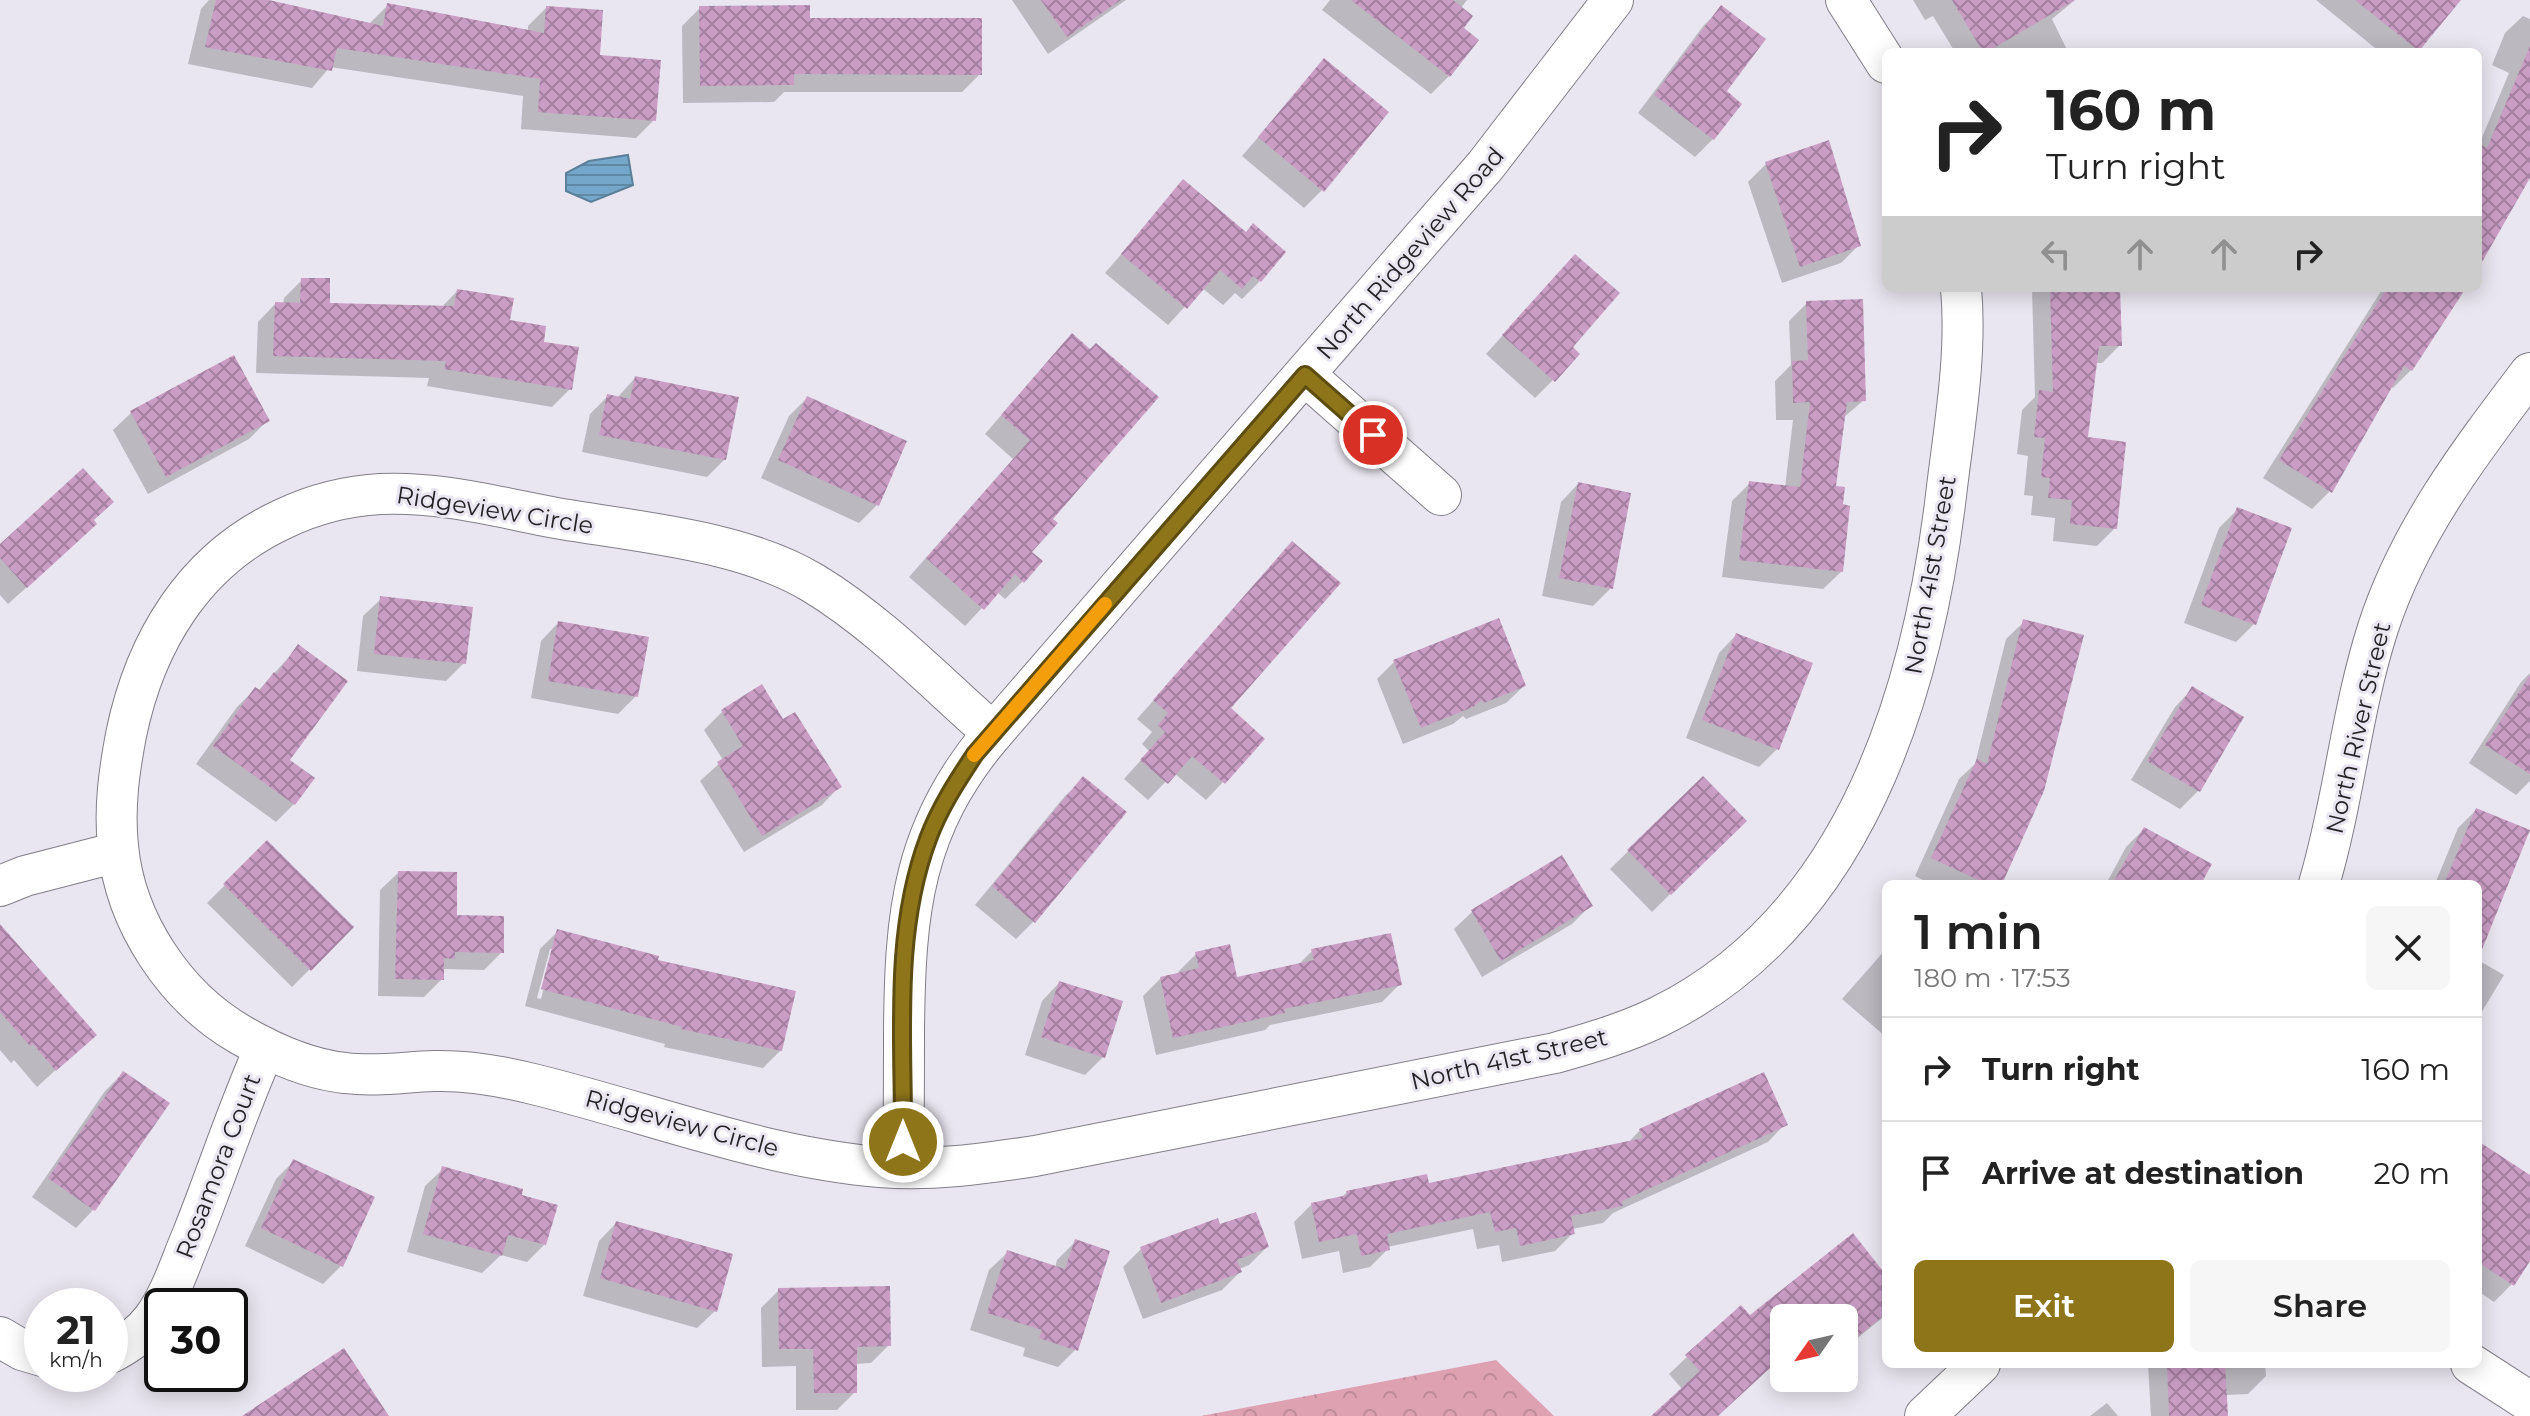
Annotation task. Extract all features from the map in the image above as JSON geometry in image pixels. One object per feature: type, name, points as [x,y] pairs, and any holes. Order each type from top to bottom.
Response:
[{"type":"street","name":"North Ridgeview Road","points":[[903,1168],[904,967],[911,900],[928,838],[944,804],[975,754],[1511,135],[1613,0]]},
{"type":"street","points":[[1846,0],[1882,57]]},
{"type":"street","name":"North 41st Street","points":[[903,1168],[966,1166],[1035,1156],[1555,1053],[1628,1030],[1671,1009],[1751,954],[1802,900],[1826,866],[1870,788],[1896,729],[1913,675],[1937,562],[1963,334],[1961,292]]},
{"type":"street","name":"North River Street","points":[[2320,880],[2339,811],[2368,666],[2395,584],[2429,515],[2459,468],[2530,373]]},
{"type":"street","points":[[1305,375],[1441,495]]},
{"type":"street","name":"Ridgeview Circle","points":[[903,1168],[847,1163],[784,1152],[564,1091],[494,1075],[461,1071],[368,1075],[341,1073],[302,1064],[235,1032],[211,1014],[173,976],[144,931],[124,878],[118,852],[117,800],[125,739],[141,677],[166,624],[199,580],[238,545],[307,508],[356,496],[385,494],[439,497],[702,544],[762,559],[815,584],[866,621],[993,733]]},
{"type":"street","points":[[0,886],[25,876],[118,852]]},
{"type":"street","name":"Rosamora Court","points":[[128,1342],[152,1320],[170,1290],[210,1192],[235,1117],[265,1048]]},
{"type":"street","points":[[0,1337],[24,1351]]},
{"type":"street","points":[[1925,1416],[1976,1368]]},
{"type":"street","points":[[2479,1368],[2530,1402]]},
{"type":"green space","points":[[1496,1360],[1554,1416],[1201,1416]]},
{"type":"water","points":[[628,155],[633,185],[591,202],[566,191],[566,173],[589,161]]},
{"type":"building","points":[[216,0],[269,0],[383,26],[387,3],[544,33],[546,6],[603,10],[600,55],[661,60],[656,121],[538,112],[540,79],[337,48],[332,71],[205,47]]},
{"type":"building","points":[[1041,0],[1121,0],[1067,37]]},
{"type":"building","points":[[1351,0],[1453,0],[1473,16],[1464,28],[1479,40],[1450,77]]},
{"type":"building","points":[[1952,0],[2075,0],[1994,48],[1981,48]]},
{"type":"building","points":[[2355,0],[2461,0],[2421,48],[2415,48]]},
{"type":"building","points":[[810,5],[810,18],[982,18],[982,75],[794,74],[794,85],[700,86],[699,6]]},
{"type":"building","points":[[1721,5],[1766,39],[1727,91],[1742,104],[1714,140],[1654,95]]},
{"type":"building","points":[[2530,46],[2530,178],[2482,262],[2482,145],[2487,148]]},
{"type":"building","points":[[1324,58],[1389,112],[1324,192],[1258,137]]},
{"type":"building","points":[[1829,140],[1861,246],[1800,267],[1765,162]]},
{"type":"building","points":[[1183,179],[1246,232],[1253,223],[1286,252],[1261,282],[1253,276],[1242,289],[1220,270],[1187,309],[1121,254]]},
{"type":"building","points":[[1575,254],[1620,293],[1573,347],[1580,354],[1555,382],[1502,335]]},
{"type":"building","points":[[301,278],[330,278],[330,303],[454,306],[457,289],[514,298],[510,320],[546,326],[544,342],[579,347],[572,390],[444,369],[446,361],[273,356],[275,302],[300,303]]},
{"type":"building","points":[[2050,292],[2120,292],[2122,346],[2099,346],[2088,437],[2126,442],[2117,529],[2070,524],[2072,500],[2048,498],[2050,478],[2041,477],[2045,438],[2034,437],[2039,390],[2053,392]]},
{"type":"building","points":[[2384,292],[2463,292],[2412,371],[2404,366],[2332,493],[2279,460]]},
{"type":"building","points":[[1863,299],[1866,401],[1847,402],[1836,486],[1845,487],[1843,504],[1850,506],[1843,572],[1739,560],[1749,481],[1800,487],[1810,402],[1793,403],[1792,361],[1808,360],[1806,301]]},
{"type":"building","points":[[1072,333],[1090,349],[1096,343],[1159,397],[1053,519],[1058,523],[1032,552],[1043,561],[1024,583],[1015,574],[984,610],[926,558],[1030,440],[1001,415]]},
{"type":"building","points":[[234,355],[270,421],[166,477],[130,411]]},
{"type":"building","points":[[635,376],[739,397],[726,460],[599,435],[607,394],[630,399]]},
{"type":"building","points":[[807,396],[907,441],[879,506],[778,460]]},
{"type":"building","points":[[83,468],[114,502],[94,520],[97,524],[27,588],[0,558],[0,544]]},
{"type":"building","points":[[1578,482],[1631,493],[1613,589],[1559,578]]},
{"type":"building","points":[[2237,507],[2292,528],[2256,625],[2201,605]]},
{"type":"building","points":[[1292,541],[1341,583],[1231,708],[1265,739],[1225,784],[1192,756],[1168,784],[1140,760],[1165,732],[1158,725],[1168,713],[1153,700]]},
{"type":"building","points":[[380,596],[473,607],[466,664],[374,654]]},
{"type":"building","points":[[1499,618],[1526,686],[1484,703],[1482,700],[1473,707],[1421,728],[1393,660]]},
{"type":"building","points":[[2023,619],[2084,635],[2044,791],[2004,880],[1978,880],[1931,858],[1977,759],[1987,764]]},
{"type":"building","points":[[558,621],[649,637],[638,697],[548,681]]},
{"type":"building","points":[[1736,633],[1813,663],[1779,750],[1702,720]]},
{"type":"building","points":[[298,644],[348,681],[290,760],[315,778],[295,805],[213,746],[255,687],[260,690],[274,672],[277,674]]},
{"type":"building","points":[[2530,675],[2530,774],[2485,745]]},
{"type":"building","points":[[762,684],[783,719],[795,712],[842,787],[762,836],[717,762],[743,746],[721,710]]},
{"type":"building","points":[[2192,686],[2244,717],[2200,792],[2147,761]]},
{"type":"building","points":[[1083,776],[1127,812],[1035,923],[992,886]]},
{"type":"building","points":[[1703,776],[1747,821],[1671,895],[1627,850]]},
{"type":"building","points":[[2476,808],[2530,830],[2482,950],[2482,880],[2446,880]]},
{"type":"building","points":[[2144,827],[2212,864],[2203,880],[2114,880]]},
{"type":"building","points":[[267,840],[354,927],[311,971],[223,884]]},
{"type":"building","points":[[1562,855],[1593,906],[1501,961],[1471,910]]},
{"type":"building","points":[[398,871],[457,872],[457,915],[504,916],[504,953],[455,952],[455,959],[444,958],[444,980],[395,979]]},
{"type":"building","points":[[0,924],[97,1035],[56,1071],[0,1012]]},
{"type":"building","points":[[557,929],[659,956],[658,960],[796,991],[782,1051],[681,1029],[541,989]]},
{"type":"building","points":[[1391,933],[1402,985],[1284,1009],[1285,1013],[1173,1038],[1160,977],[1199,968],[1195,952],[1230,944],[1237,977],[1314,960],[1311,949]]},
{"type":"building","points":[[1059,981],[1123,1001],[1105,1058],[1041,1037]]},
{"type":"building","points":[[123,1071],[170,1103],[95,1211],[48,1178]]},
{"type":"building","points":[[1764,1072],[1788,1125],[1622,1201],[1623,1206],[1571,1216],[1575,1234],[1520,1246],[1516,1228],[1495,1232],[1490,1212],[1387,1234],[1390,1250],[1361,1256],[1357,1234],[1319,1242],[1311,1203],[1347,1195],[1346,1191],[1427,1174],[1429,1183],[1643,1138],[1639,1129]]},
{"type":"building","points":[[2482,1144],[2530,1175],[2530,1261],[2514,1286],[2482,1265]]},
{"type":"building","points":[[293,1159],[375,1197],[343,1267],[261,1228]]},
{"type":"building","points":[[442,1166],[523,1189],[522,1195],[558,1205],[546,1245],[508,1235],[502,1256],[423,1234]]},
{"type":"building","points":[[1256,1212],[1269,1247],[1237,1260],[1242,1272],[1161,1303],[1140,1247],[1218,1218],[1220,1224]]},
{"type":"building","points":[[616,1221],[733,1254],[717,1312],[600,1278]]},
{"type":"building","points":[[1853,1233],[1882,1270],[1882,1317],[1858,1336],[1858,1304],[1770,1304],[1770,1368],[1718,1416],[1651,1416],[1700,1371],[1685,1355],[1741,1305],[1750,1315]]},
{"type":"building","points":[[1075,1239],[1110,1251],[1078,1351],[1039,1338],[1042,1330],[987,1313],[1007,1250],[1065,1269]]},
{"type":"building","points":[[890,1286],[891,1346],[857,1347],[857,1393],[814,1393],[813,1349],[779,1349],[778,1288]]},
{"type":"building","points":[[344,1348],[389,1416],[242,1416]]},
{"type":"building","points":[[2167,1368],[2225,1368],[2228,1416],[2169,1416]]},
{"type":"slow traffic","points":[[974,755],[1105,604]]},
{"type":"route","points":[[903,1142],[904,967],[911,900],[928,838],[960,776],[975,754],[1305,375],[1373,435]]}]
